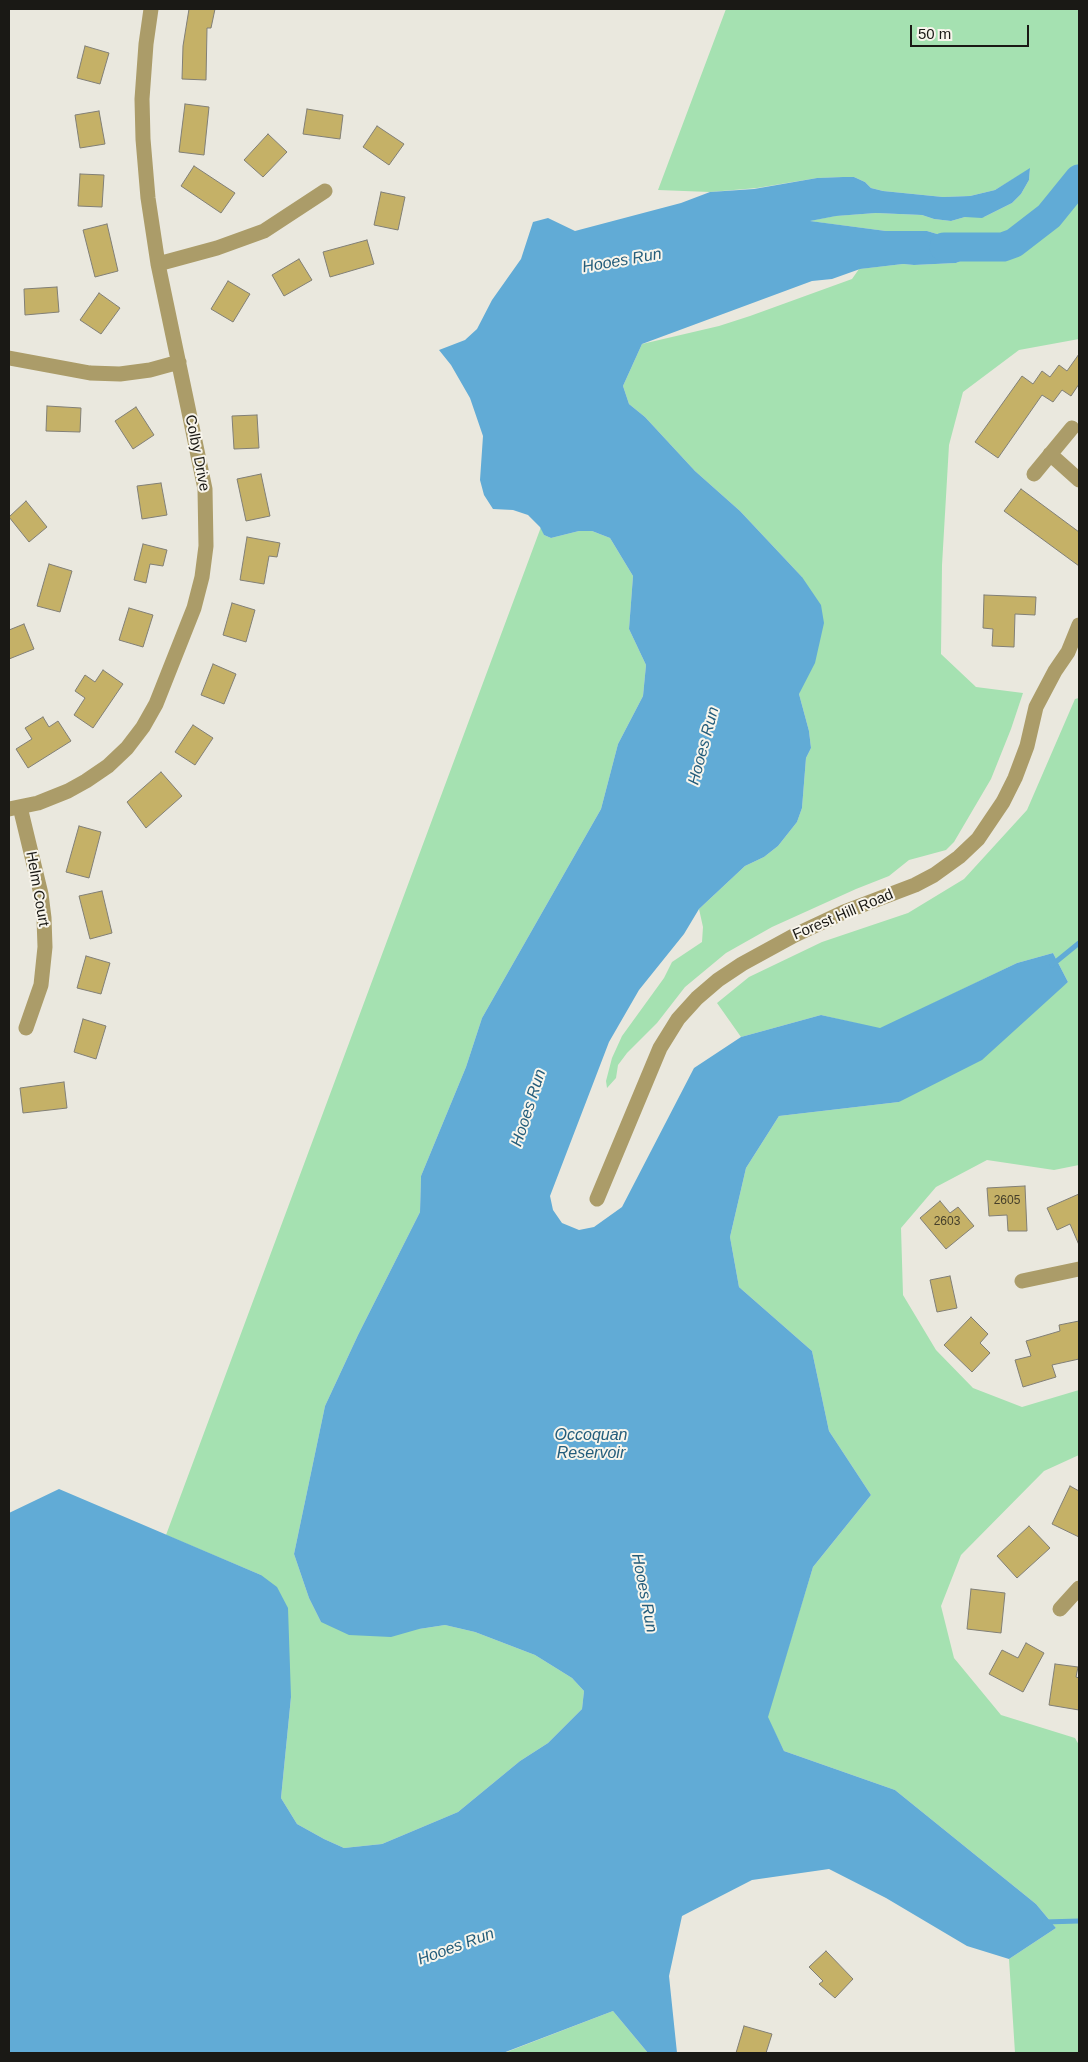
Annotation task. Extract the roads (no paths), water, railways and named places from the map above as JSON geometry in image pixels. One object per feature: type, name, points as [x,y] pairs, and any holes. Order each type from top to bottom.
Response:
[{"type":"street","name":"Colby Drive","points":[[14,808],[46,800],[86,781],[108,766],[127,748],[143,727],[156,704],[194,608],[203,570],[207,514],[205,489],[158,264],[148,198],[142,139],[142,90],[151,9]]},
{"type":"street","points":[[158,264],[217,248],[264,231],[325,191]]},
{"type":"street","points":[[9,358],[90,373],[120,374],[150,370],[179,362]]},
{"type":"street","points":[[1034,474],[1072,428]]},
{"type":"street","points":[[1050,454],[1079,480]]},
{"type":"street","name":"Forest Hill Road","points":[[597,1199],[660,1048],[678,1019],[697,998],[718,980],[742,964],[794,935],[844,912],[915,885],[934,875],[959,857],[978,839],[999,809],[1015,778],[1027,746],[1036,707],[1055,671],[1068,652],[1079,625]]},
{"type":"street","name":"Helm Court","points":[[14,808],[41,894],[44,918],[45,947],[41,985],[26,1028]]},
{"type":"street","points":[[1022,1281],[1079,1269]]},
{"type":"street","points":[[1060,1609],[1079,1588]]},
{"type":"water","name":"Occoquan Reservoir","points":[[1030,168],[1029,180],[1021,194],[1012,203],[982,218],[965,217],[951,221],[922,215],[876,213],[836,216],[810,221],[886,231],[927,231],[984,248],[968,258],[956,263],[903,264],[860,269],[832,279],[812,281],[642,344],[623,386],[629,404],[645,417],[695,471],[740,511],[802,577],[821,605],[824,623],[815,663],[799,694],[809,731],[811,748],[806,758],[802,808],[797,822],[778,846],[764,857],[745,866],[699,909],[684,934],[639,990],[609,1042],[550,1196],[553,1210],[562,1223],[579,1230],[594,1227],[622,1207],[694,1068],[741,1037],[821,1015],[880,1028],[1017,963],[1053,953],[1068,982],[982,1060],[899,1102],[779,1116],[746,1168],[730,1237],[739,1287],[812,1351],[829,1431],[871,1495],[813,1567],[768,1717],[784,1751],[895,1790],[1036,1904],[1056,1928],[1009,1959],[967,1946],[886,1898],[829,1869],[752,1880],[682,1916],[669,1976],[677,2053],[648,2053],[613,2011],[503,2053],[9,2053],[9,1513],[59,1489],[261,1575],[277,1587],[288,1608],[291,1697],[281,1798],[297,1824],[344,1848],[382,1844],[458,1812],[520,1761],[548,1743],[582,1709],[584,1691],[572,1678],[535,1655],[475,1632],[445,1625],[419,1629],[391,1637],[349,1635],[321,1622],[309,1598],[294,1554],[325,1406],[358,1335],[420,1212],[421,1176],[466,1067],[482,1018],[601,809],[618,744],[643,696],[646,665],[629,629],[633,576],[610,538],[592,531],[579,531],[551,538],[544,535],[540,527],[528,515],[513,510],[493,509],[484,495],[480,480],[483,436],[470,398],[451,365],[439,350],[465,340],[477,329],[492,300],[521,259],[533,222],[548,218],[575,231],[681,203],[710,192],[754,189],[817,178],[854,177],[865,182],[871,188],[883,191],[943,197],[970,196],[995,190]]},
{"type":"waterway","name":"Hooes Run","points":[[944,247],[1003,247],[1014,243],[1049,216],[1079,179]]},
{"type":"waterway","points":[[1052,965],[1079,943]]},
{"type":"waterway","points":[[1045,1922],[1079,1921]]}]
